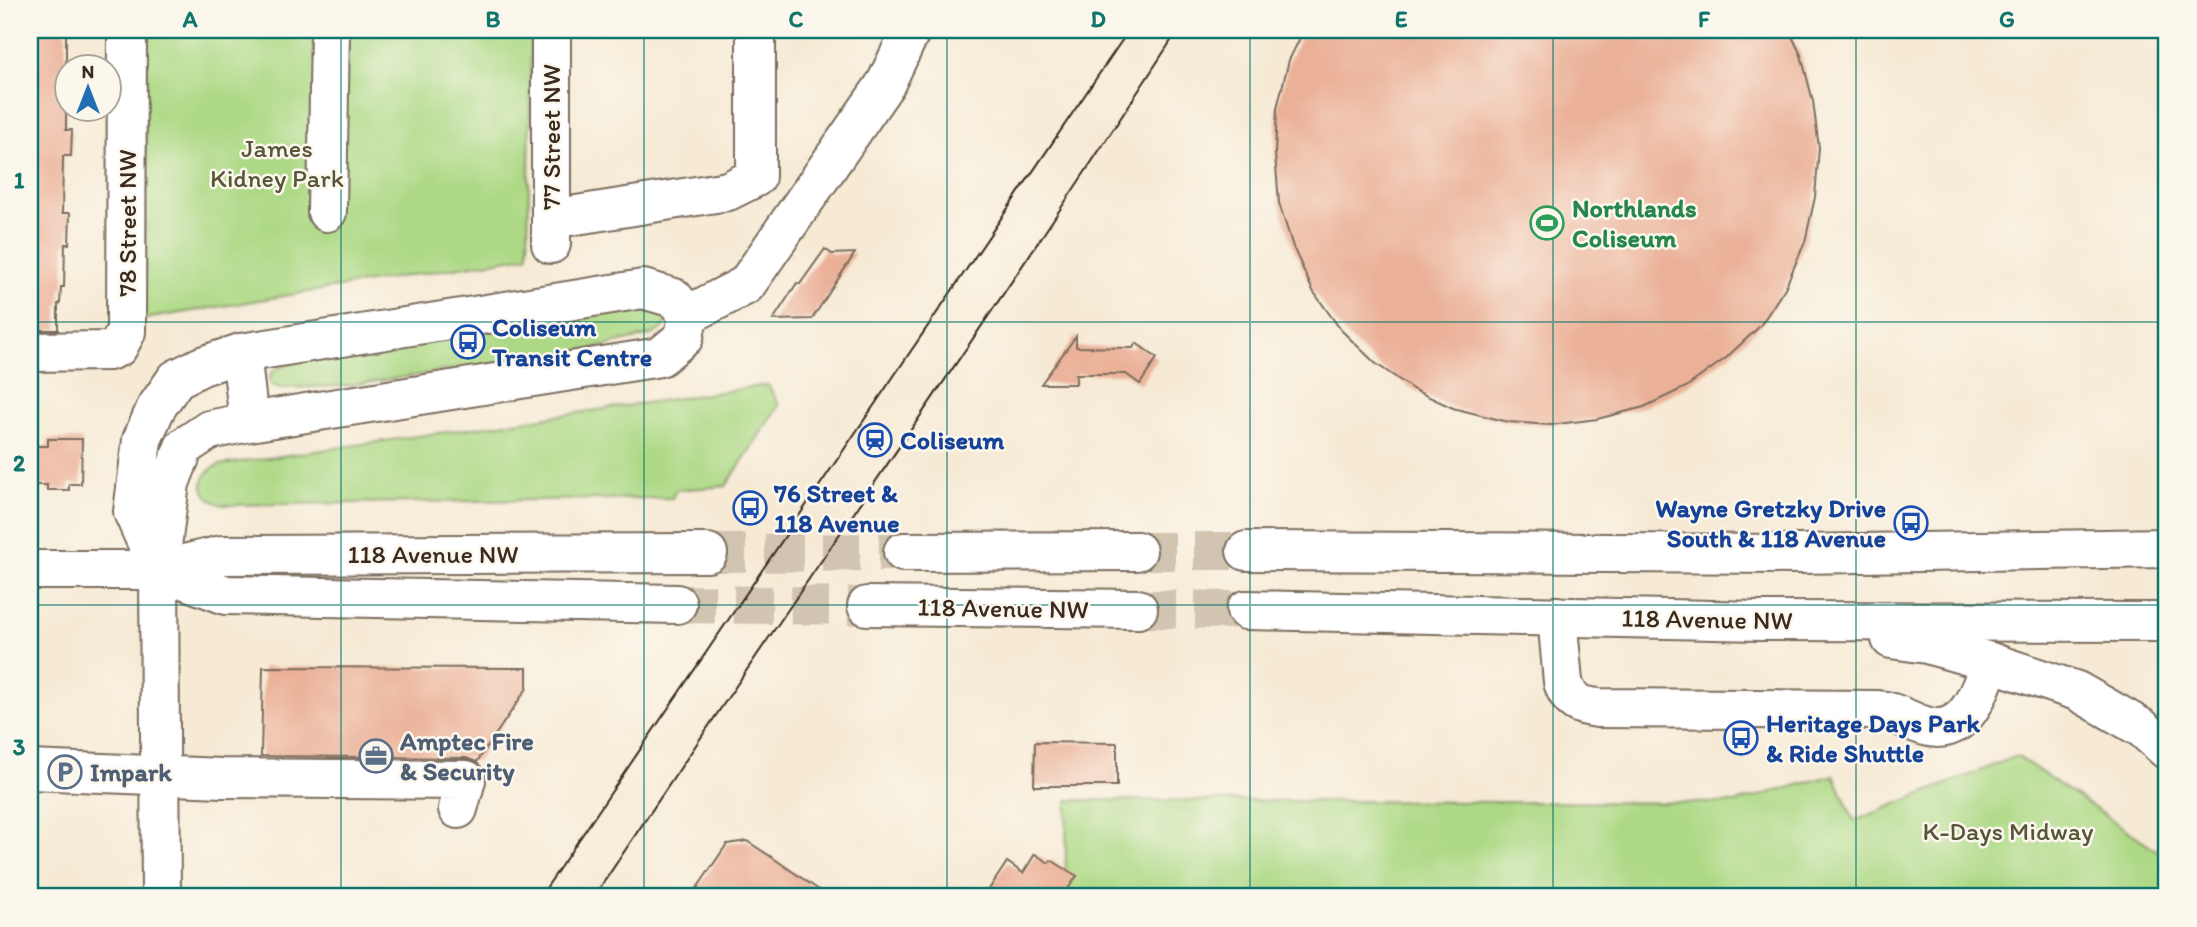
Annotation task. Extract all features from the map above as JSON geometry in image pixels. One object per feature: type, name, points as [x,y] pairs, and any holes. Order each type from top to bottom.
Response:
[{"type":"main road","name":"78 Street NW","points":[[30,352],[109,351],[118,347],[127,332],[127,30]]},
{"type":"main road","points":[[327,212],[330,30]]},
{"type":"main road","name":"77 Street NW","points":[[551,30],[551,232],[728,191],[756,177],[756,30]]},
{"type":"main road","points":[[688,315],[746,285],[886,83],[911,30]]},
{"type":"main road","points":[[159,569],[133,512],[142,440],[156,408],[176,380],[202,366],[241,353],[643,289],[674,298],[688,315],[684,337],[660,358],[249,422],[209,430],[184,447],[170,483],[159,569],[161,897]]},
{"type":"main road","points":[[241,353],[249,422]]},
{"type":"main road","points":[[1246,551],[1800,554],[2167,548]]},
{"type":"main road","name":"118 Avenue NW","points":[[903,552],[1137,551]]},
{"type":"main road","name":"118 Avenue NW","points":[[30,570],[159,569],[222,555],[708,553]]},
{"type":"main road","name":"118 Avenue NW","points":[[159,569],[226,595],[677,604]]},
{"type":"main road","name":"118 Avenue NW","points":[[867,606],[1138,609]]},
{"type":"main road","name":"118 Avenue NW","points":[[1246,610],[1761,621],[2167,622]]},
{"type":"main road","points":[[1557,617],[1566,692],[1572,701],[1582,706],[1598,708],[1877,710],[1896,713],[1930,727],[1941,726],[1959,720],[1970,708],[1981,689],[1990,662]]},
{"type":"main road","points":[[1761,621],[1927,644],[1990,662],[2077,691],[2142,728],[2167,750]]},
{"type":"main road","points":[[30,770],[222,778],[466,780],[458,809]]},
{"type":"green space","name":"James Kidney Park","points":[[146,30],[531,30],[528,256],[144,319]]},
{"type":"green space","points":[[645,309],[663,312],[668,319],[663,328],[651,335],[586,350],[345,386],[280,388],[271,384],[269,379],[273,370],[309,357],[574,316]]},
{"type":"green space","points":[[768,385],[779,405],[726,486],[676,490],[672,498],[223,505],[209,498],[203,486],[206,475],[219,465]]},
{"type":"green space","name":"K-Days Midway","points":[[2017,756],[2167,857],[2167,897],[1065,897],[1067,800],[1734,803],[1834,775],[1854,821]]},
{"type":"building","points":[[34,30],[66,30],[66,52],[52,52],[52,122],[66,122],[66,130],[72,130],[71,156],[63,156],[62,213],[70,213],[69,244],[65,244],[64,287],[61,287],[58,304],[58,330],[30,330],[30,42],[34,42]]},
{"type":"building","name":"Northlands Coliseum","points":[[1304,30],[1789,30],[1801,55],[1813,101],[1819,148],[1815,197],[1805,242],[1785,288],[1760,326],[1726,358],[1686,387],[1644,407],[1597,419],[1550,425],[1508,422],[1453,408],[1414,390],[1375,363],[1341,330],[1313,291],[1293,247],[1279,203],[1275,154],[1277,108],[1289,60]]},
{"type":"building","points":[[825,249],[832,254],[855,253],[812,319],[773,320],[797,283],[800,284]]},
{"type":"building","points":[[1076,336],[1076,347],[1133,348],[1136,343],[1157,358],[1140,384],[1126,374],[1076,374],[1076,384],[1041,384]]},
{"type":"building","points":[[48,439],[82,439],[81,484],[69,484],[69,490],[47,490],[47,485],[30,485],[30,446],[48,446]]},
{"type":"building","points":[[263,667],[527,668],[527,688],[477,762],[466,758],[261,756]]},
{"type":"building","points":[[1035,742],[1117,743],[1117,786],[1034,786]]},
{"type":"building","points":[[747,841],[829,897],[691,897],[727,844]]},
{"type":"building","points":[[1035,854],[1049,863],[1051,860],[1077,876],[1062,897],[984,897],[1007,862],[1023,873]]},
{"type":"tunnel","points":[[1137,551],[1246,551]]},
{"type":"tunnel","points":[[708,553],[903,552]]},
{"type":"tunnel","points":[[677,604],[867,606]]},
{"type":"tunnel","points":[[1138,609],[1246,610]]},
{"type":"tram line","points":[[540,897],[1129,30]]},
{"type":"tram line","points":[[594,897],[1034,248],[1178,30]]},
{"type":"place","name":"Northlands Coliseum","points":[[1547,223]]},
{"type":"place","name":"Coliseum Transit Centre","points":[[468,342]]},
{"type":"place","name":"Coliseum","points":[[875,440]]},
{"type":"place","name":"76 Street & 118 Avenue","points":[[750,508]]},
{"type":"place","name":"Wayne Gretzky Drive South & 118 Avenue","points":[[1911,523]]},
{"type":"place","name":"Heritage Days Park & Ride Shuttle","points":[[1741,738]]},
{"type":"place","name":"Amptec Fire & Security","points":[[376,756]]},
{"type":"place","name":"Impark","points":[[65,772]]}]
